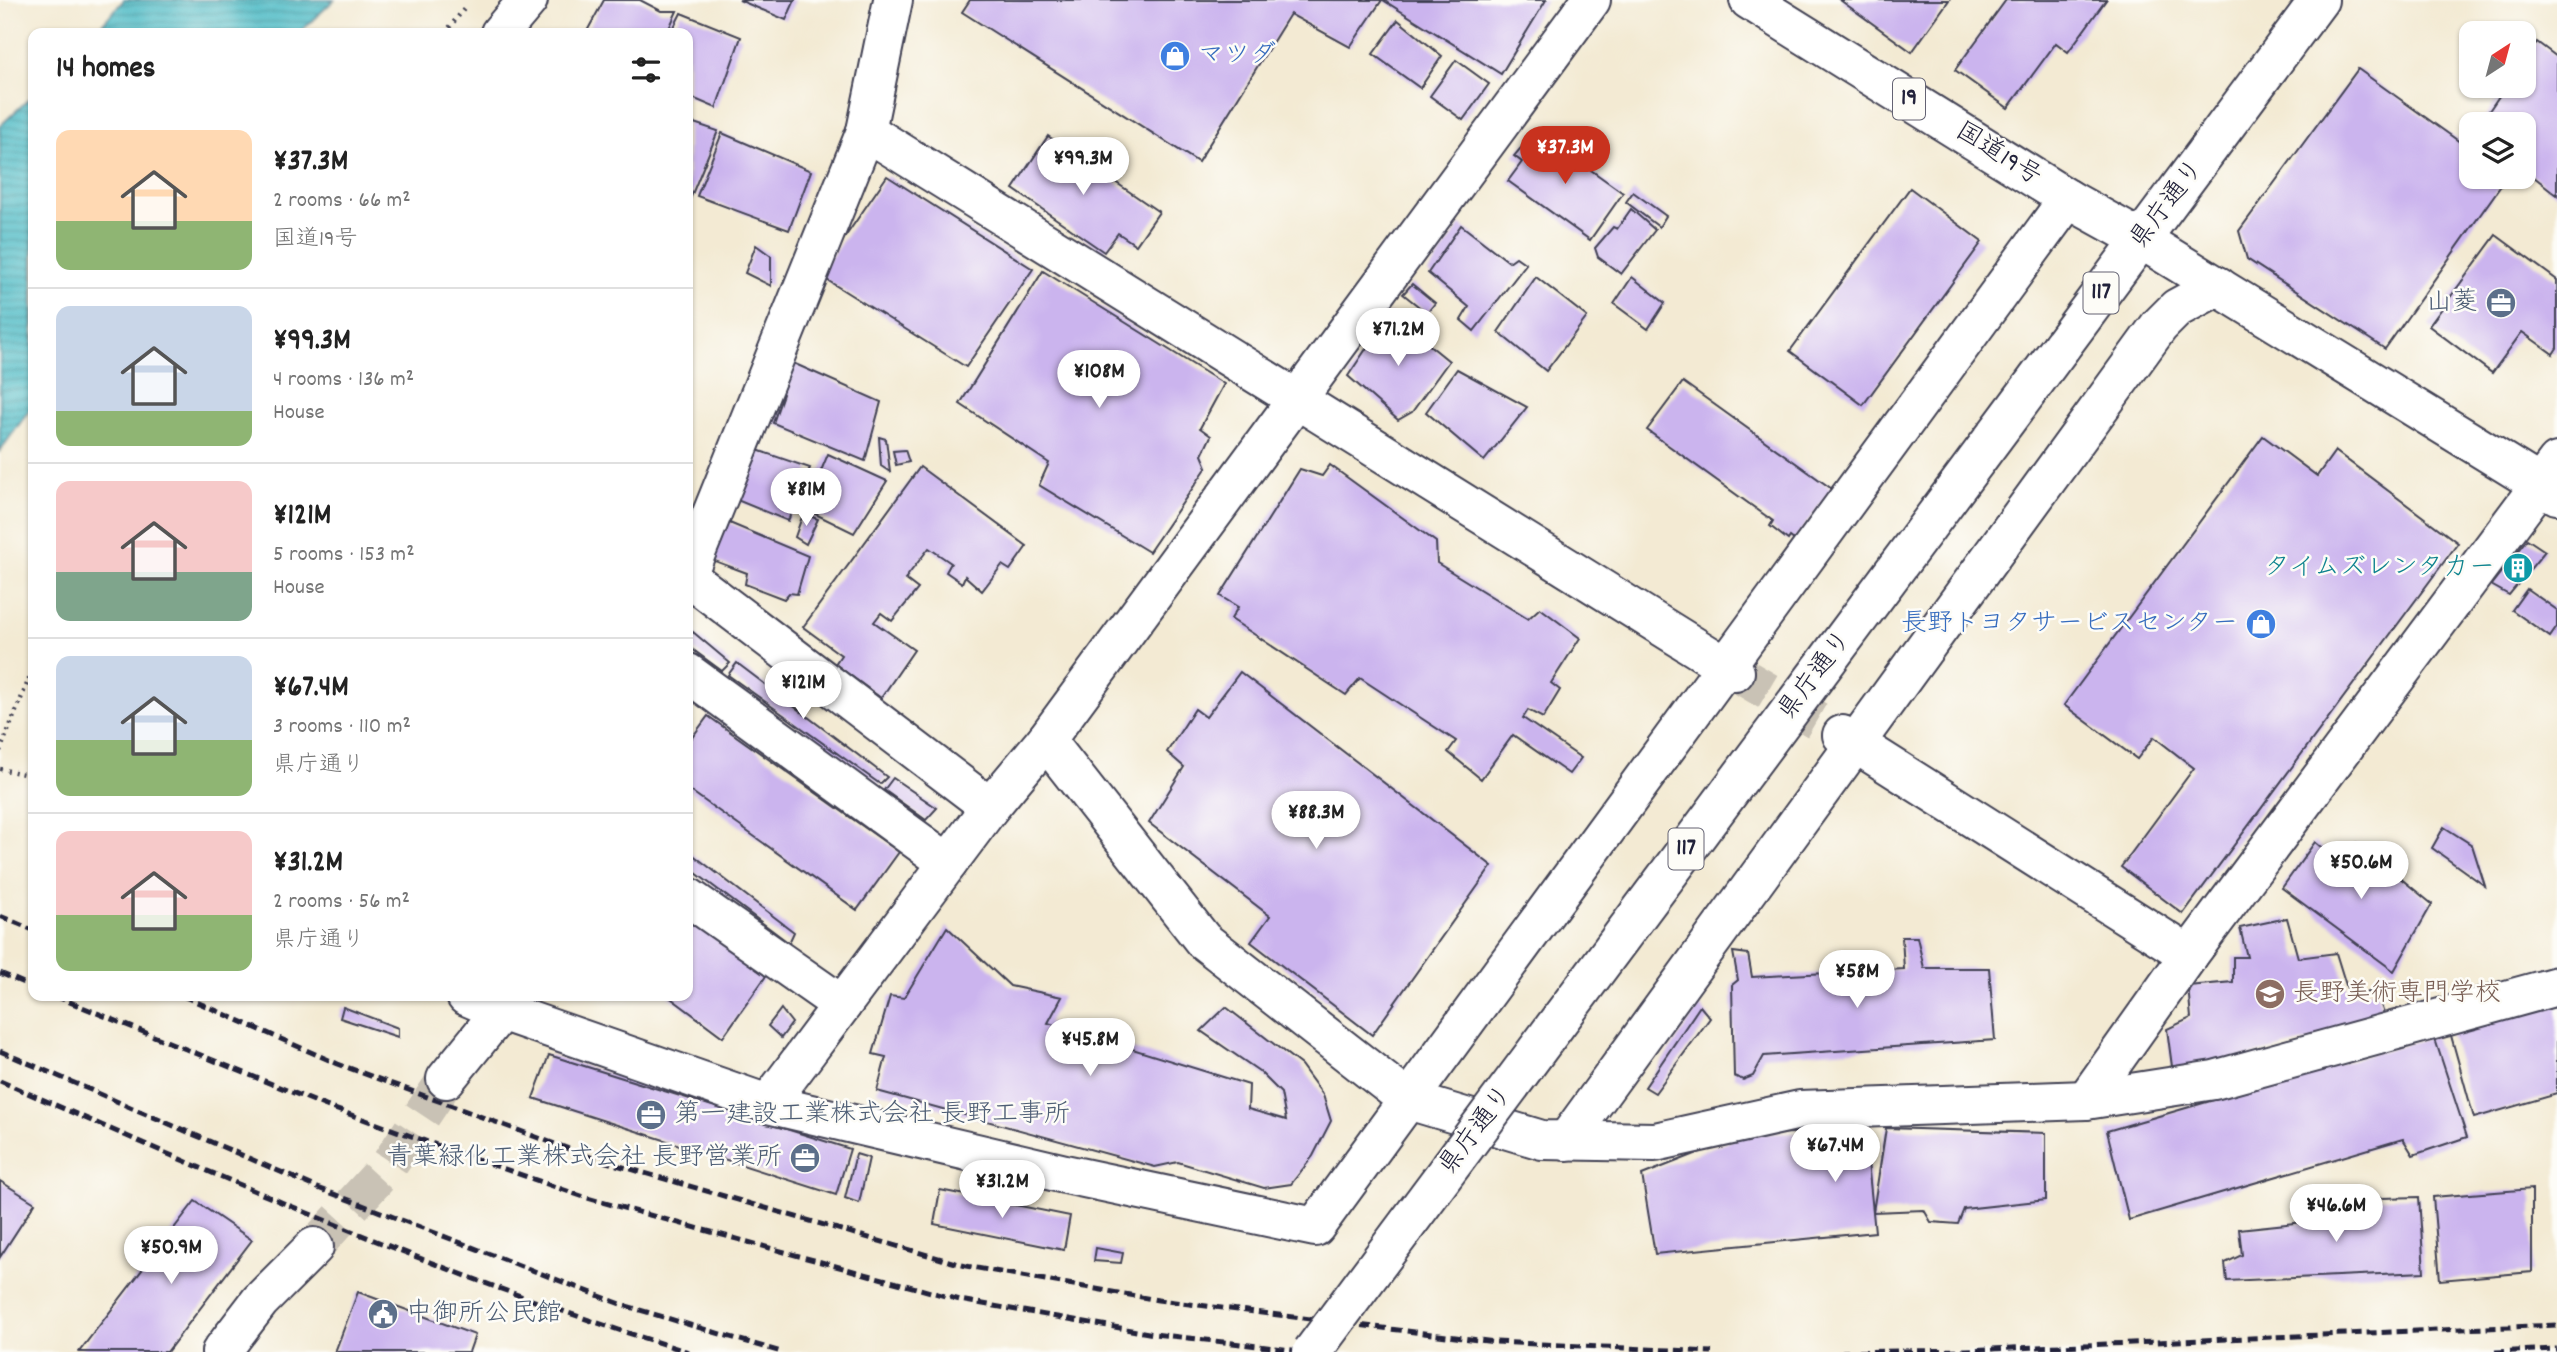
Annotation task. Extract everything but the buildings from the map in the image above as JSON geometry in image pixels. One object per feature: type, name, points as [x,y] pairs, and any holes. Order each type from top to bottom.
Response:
[{"type":"main road","points":[[504,28],[528,0]]},
{"type":"main road","points":[[696,531],[866,131],[893,0]]},
{"type":"main road","points":[[768,1104],[990,807],[1046,740],[1591,0]]},
{"type":"main road","name":"国道19号","points":[[1749,0],[2068,199],[2551,481]]},
{"type":"main road","name":"県庁通り","points":[[1312,1352],[2319,0]]},
{"type":"main road","points":[[866,131],[1730,669]]},
{"type":"main road","points":[[446,1079],[504,1003],[768,1104],[1065,1174],[1315,1227],[1730,669],[2068,199]]},
{"type":"main road","points":[[1566,1141],[1850,739],[2158,326],[2177,309],[2218,286]]},
{"type":"main road","points":[[2086,1100],[2189,955],[2551,481]]},
{"type":"main road","points":[[693,579],[990,807]]},
{"type":"main road","points":[[693,677],[948,863]]},
{"type":"main road","points":[[1850,739],[2189,955]]},
{"type":"main road","points":[[1046,740],[1203,940],[1408,1100],[1542,1140],[1655,1142],[1800,1110],[2086,1100],[2214,1080],[2557,986]]},
{"type":"main road","points":[[693,901],[842,1005]]},
{"type":"main road","points":[[221,1352],[260,1301],[314,1247]]},
{"type":"path","points":[[449,28],[470,0]]},
{"type":"path","points":[[0,751],[28,681]]},
{"type":"path","points":[[0,769],[28,775]]},
{"type":"water","points":[[124,0],[334,0],[304,28],[99,28]]},
{"type":"water","points":[[28,100],[28,412],[0,451],[0,126]]},
{"type":"tunnel","points":[[1735,672],[1842,735]]},
{"type":"tunnel","points":[[314,1247],[389,1165],[446,1079]]},
{"type":"railway","points":[[0,916],[28,928]]},
{"type":"railway","points":[[0,973],[28,985]]},
{"type":"railway","points":[[67,1001],[326,1106],[587,1198],[960,1300],[1154,1334],[1310,1352]]},
{"type":"railway","points":[[194,1001],[338,1064],[596,1159],[966,1266],[1158,1300],[1495,1342],[1712,1352]]},
{"type":"railway","points":[[0,1051],[318,1188],[623,1305],[781,1352]]},
{"type":"railway","points":[[0,1081],[255,1191],[427,1261],[601,1324],[689,1352]]},
{"type":"railway","points":[[1842,1352],[1966,1350],[2557,1325]]},
{"type":"railway","points":[[2495,1352],[2557,1349]]},
{"type":"place","name":"マツダ","points":[[1175,56]]},
{"type":"place","name":"山菱","points":[[2501,303]]},
{"type":"place","name":"タイムズレンタカー","points":[[2518,568]]},
{"type":"place","name":"長野トヨタサービスセンター","points":[[2261,624]]},
{"type":"place","name":"長野美術専門学校","points":[[2270,994]]},
{"type":"place","name":"第一建設工業株式会社 長野工事所","points":[[651,1115]]},
{"type":"place","name":"青葉緑化工業株式会社 長野営業所","points":[[805,1158]]},
{"type":"place","name":"中御所公民館","points":[[383,1314]]}]
